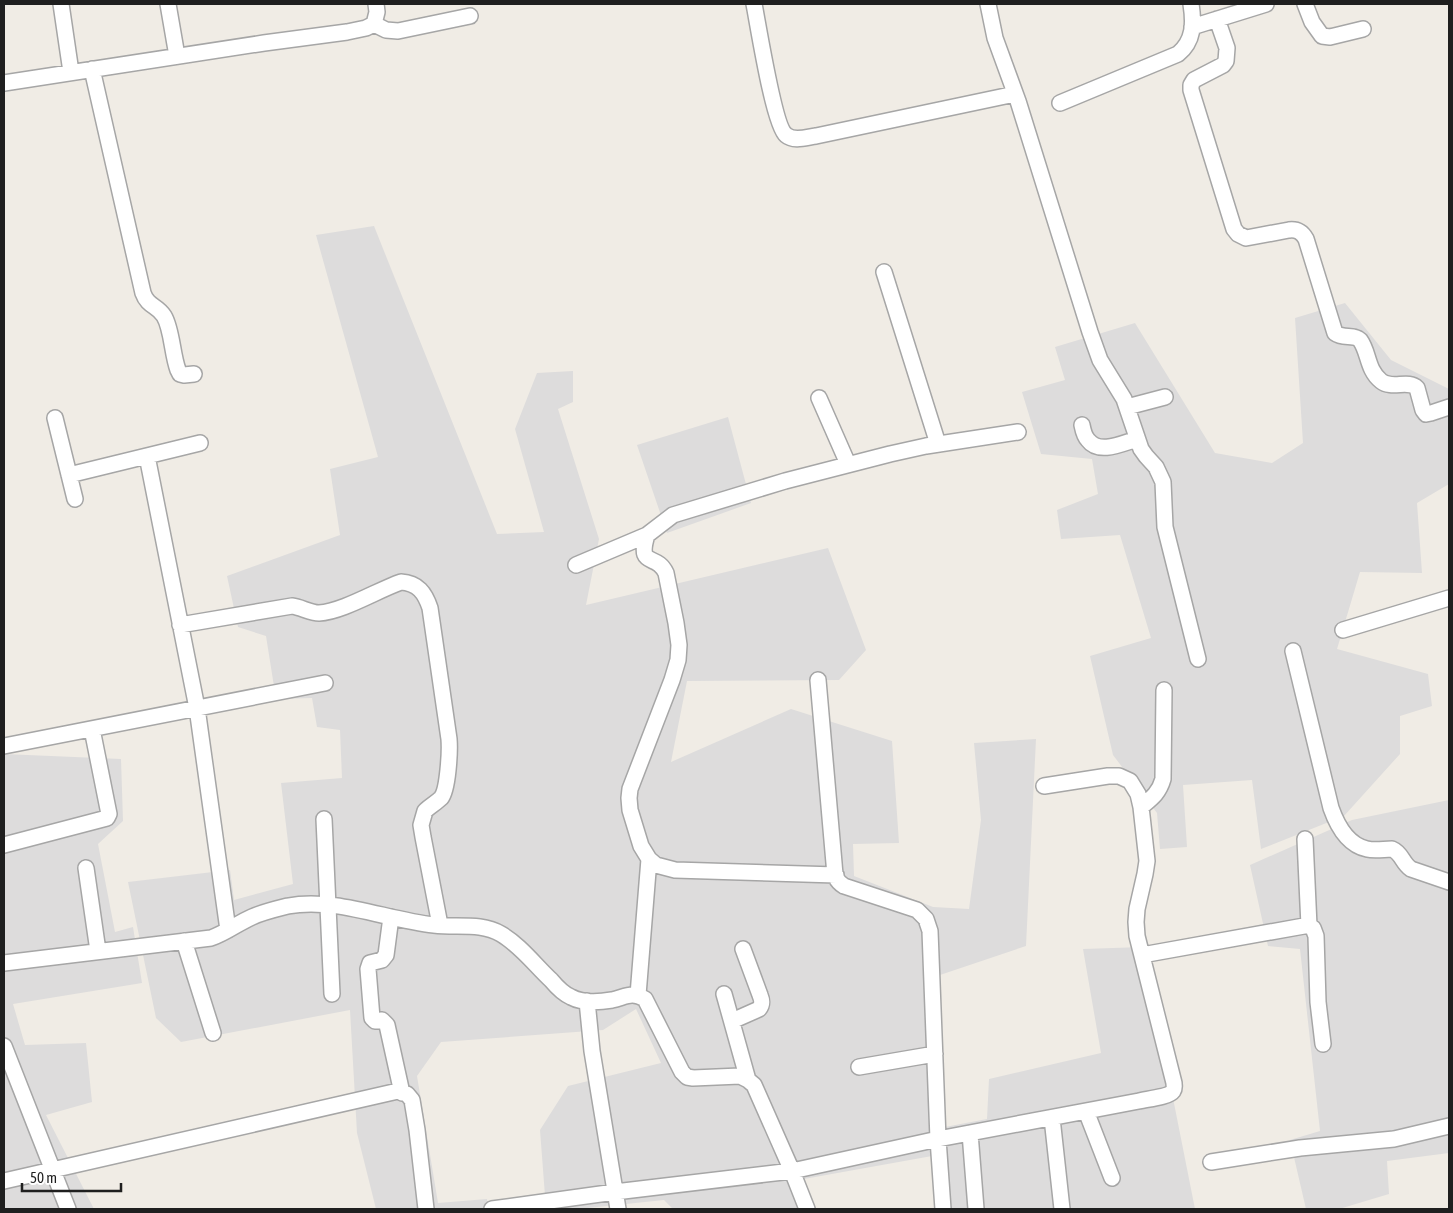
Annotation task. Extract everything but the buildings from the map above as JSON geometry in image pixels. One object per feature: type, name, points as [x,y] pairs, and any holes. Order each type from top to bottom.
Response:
[{"type":"street","points":[[61,4],[71,72]]},
{"type":"street","points":[[168,4],[177,56]]},
{"type":"street","points":[[4,83],[366,28],[374,24],[377,12],[376,4]]},
{"type":"street","points":[[754,4],[780,128],[789,138],[796,139],[816,136],[1015,94]]},
{"type":"street","points":[[988,4],[995,38],[1015,94],[1100,360],[1124,399],[1141,449],[1156,467],[1163,482],[1165,527],[1198,659]]},
{"type":"street","points":[[1060,103],[1178,54],[1186,48],[1192,27],[1190,4]]},
{"type":"street","points":[[1192,27],[1266,4]]},
{"type":"street","points":[[1305,4],[1312,22],[1322,36],[1330,37],[1363,29]]},
{"type":"street","points":[[374,24],[386,30],[398,31],[470,16]]},
{"type":"street","points":[[1217,19],[1227,48],[1226,62],[1194,80],[1191,90],[1234,229],[1238,234],[1246,238],[1289,230],[1300,232],[1306,239],[1335,333],[1339,336],[1353,337],[1360,341],[1370,367],[1382,382],[1416,386],[1426,414],[1449,407]]},
{"type":"street","points":[[92,69],[143,292],[148,303],[159,310],[166,322],[180,374],[194,374]]},
{"type":"street","points":[[884,272],[938,444]]},
{"type":"street","points":[[1127,406],[1165,397]]},
{"type":"street","points":[[819,398],[848,464]]},
{"type":"street","points":[[55,418],[75,499]]},
{"type":"street","points":[[1082,425],[1088,441],[1096,447],[1101,448],[1138,439]]},
{"type":"street","points":[[576,565],[647,535],[673,515],[785,481],[882,455],[938,444],[1018,432]]},
{"type":"street","points":[[69,475],[200,442]]},
{"type":"street","points":[[147,456],[196,708],[228,930]]},
{"type":"street","points":[[647,535],[643,548],[644,553],[661,566],[666,573],[675,614],[678,660],[630,789],[630,810],[641,846],[649,859],[656,865],[675,870],[836,875]]},
{"type":"street","points":[[180,625],[292,606],[303,608],[313,613],[332,611],[401,582],[408,582],[423,592],[430,608],[450,752],[445,791],[440,800],[429,806],[425,811],[422,825],[440,926]]},
{"type":"street","points":[[1344,630],[1449,598]]},
{"type":"street","points":[[1293,651],[1336,822],[1347,837],[1365,849],[1392,849],[1399,853],[1411,869],[1449,882]]},
{"type":"street","points":[[818,680],[838,882],[844,886],[917,910],[926,919],[930,931],[938,1139],[943,1209]]},
{"type":"street","points":[[4,746],[325,683]]},
{"type":"street","points":[[1141,807],[1156,795],[1163,779],[1164,690]]},
{"type":"street","points":[[4,845],[106,818],[109,814],[92,729]]},
{"type":"street","points":[[492,1209],[792,1171],[938,1139],[1168,1095],[1173,1092],[1175,1088],[1137,936],[1137,909],[1146,874],[1147,861],[1138,794],[1130,781],[1120,776],[1108,776],[1044,786]]},
{"type":"street","points":[[324,819],[332,994]]},
{"type":"street","points":[[1305,838],[1309,926]]},
{"type":"street","points":[[638,996],[649,859]]},
{"type":"street","points":[[86,868],[98,951]]},
{"type":"street","points":[[4,963],[211,938],[252,917],[291,906],[327,906],[357,909],[440,926],[487,928],[499,932],[511,940],[570,997],[587,1000],[613,1000],[632,994],[644,999],[686,1077],[740,1076],[748,1080],[754,1086],[807,1209]]},
{"type":"street","points":[[390,917],[386,955],[382,960],[370,963],[368,969],[372,1018],[375,1021],[382,1020],[386,1025],[402,1093]]},
{"type":"street","points":[[1142,955],[1309,926],[1313,928],[1316,936],[1318,1002],[1323,1044]]},
{"type":"street","points":[[184,941],[213,1033]]},
{"type":"street","points":[[732,1021],[762,1006],[760,995],[742,949]]},
{"type":"street","points":[[724,994],[748,1080]]},
{"type":"street","points":[[587,1000],[592,1052],[618,1209]]},
{"type":"street","points":[[4,1046],[68,1209]]},
{"type":"street","points":[[859,1067],[935,1054]]},
{"type":"street","points":[[4,1181],[398,1092],[407,1094],[412,1100],[426,1209]]},
{"type":"street","points":[[1086,1111],[1112,1178]]},
{"type":"street","points":[[1052,1118],[1062,1209]]},
{"type":"street","points":[[1211,1162],[1300,1148],[1394,1139],[1449,1126]]},
{"type":"street","points":[[970,1133],[976,1209]]},
{"type":"shaded area","points":[[374,226],[497,534],[544,532],[515,429],[537,373],[573,371],[573,402],[558,409],[599,539],[586,605],[828,548],[866,650],[839,680],[687,681],[671,762],[791,709],[892,741],[899,843],[853,844],[854,876],[933,907],[969,909],[981,820],[974,743],[1036,739],[1026,946],[940,975],[945,1127],[987,1119],[989,1079],[1101,1053],[1083,949],[1143,947],[1195,1209],[935,1209],[932,1156],[804,1179],[805,1209],[673,1209],[664,1200],[578,1209],[546,1209],[540,1130],[568,1086],[661,1063],[636,1009],[603,1030],[441,1042],[417,1076],[438,1203],[487,1199],[488,1209],[376,1209],[357,1133],[350,1010],[181,1042],[156,1018],[128,882],[230,870],[234,900],[293,884],[281,783],[342,778],[340,730],[317,727],[312,698],[276,699],[266,636],[238,627],[227,576],[340,535],[330,469],[378,457],[316,235]]},
{"type":"shaded area","points":[[1345,303],[1391,360],[1449,389],[1449,484],[1417,503],[1422,573],[1360,572],[1337,649],[1428,674],[1432,706],[1400,716],[1400,754],[1344,816],[1261,849],[1252,780],[1183,785],[1187,847],[1160,849],[1157,813],[1113,755],[1090,656],[1151,638],[1120,535],[1061,539],[1057,510],[1098,494],[1092,459],[1041,454],[1022,392],[1065,380],[1055,347],[1135,323],[1215,453],[1272,463],[1303,443],[1295,318]]},
{"type":"shaded area","points":[[728,417],[751,503],[667,533],[637,445]]},
{"type":"shaded area","points":[[4,754],[121,759],[123,821],[98,844],[115,932],[133,927],[142,983],[13,1004],[25,1045],[86,1043],[92,1102],[46,1115],[94,1209],[4,1209]]},
{"type":"shaded area","points":[[1449,800],[1449,1153],[1387,1161],[1389,1194],[1339,1209],[1306,1209],[1290,1140],[1320,1131],[1300,949],[1268,946],[1250,865],[1352,820]]}]
